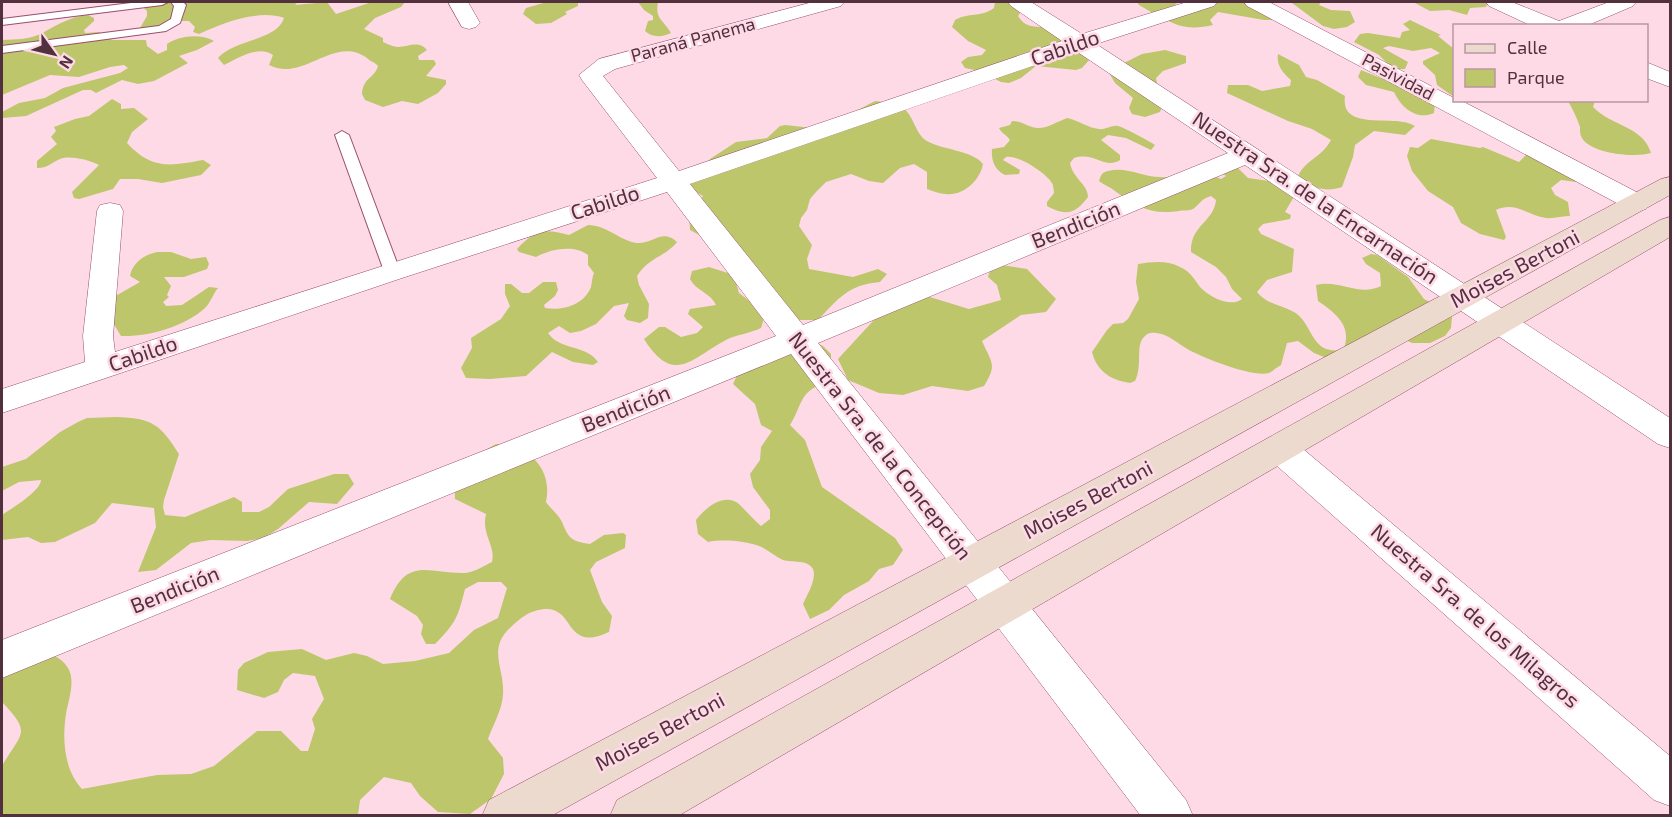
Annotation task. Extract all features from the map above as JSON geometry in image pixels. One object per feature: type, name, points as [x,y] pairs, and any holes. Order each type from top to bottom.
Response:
[{"type":"street","points":[[458,2],[469,23]]},
{"type":"street","name":"Paraná Panema","points":[[590,75],[607,64],[834,2]]},
{"type":"street","name":"Nuestra Sra. de la Encarnación","points":[[1018,2],[1671,435]]},
{"type":"street","name":"Cabildo","points":[[2,401],[392,271],[674,181],[1080,42],[1207,2]]},
{"type":"street","name":"Pasividad","points":[[1254,2],[1637,203]]},
{"type":"street","points":[[1496,2],[1546,24]]},
{"type":"street","points":[[1571,24],[1626,2]]},
{"type":"street","points":[[1648,69],[1671,80]]},
{"type":"street","name":"Nuestra Sra. de la Concepción","points":[[590,75],[1170,816]]},
{"type":"street","name":"Bendición","points":[[2,659],[798,339],[1248,154]]},
{"type":"street","name":"Moises Bertoni","points":[[505,816],[1671,185]]},
{"type":"street","points":[[101,368],[98,336],[110,211]]},
{"type":"street","name":"Moises Bertoni","points":[[633,816],[1671,226]]},
{"type":"street","name":"Nuestra Sra. de los Milagros","points":[[1279,448],[1671,784]]},
{"type":"lane","points":[[2,22],[162,2]]},
{"type":"lane","points":[[2,50],[162,29],[176,21],[180,4],[177,2]]},
{"type":"lane","points":[[342,135],[392,271]]},
{"type":"green space","points":[[144,2],[298,2],[295,5],[327,2],[336,14],[372,2],[405,2],[401,7],[375,18],[364,29],[383,38],[383,42],[392,46],[420,45],[424,47],[427,50],[418,56],[419,60],[434,60],[436,64],[426,76],[446,80],[446,84],[438,93],[418,104],[402,101],[383,107],[365,100],[362,94],[364,84],[378,66],[355,52],[330,54],[294,68],[282,69],[269,65],[273,55],[261,51],[242,56],[224,65],[218,58],[225,52],[273,31],[280,26],[284,18],[263,15],[240,18],[199,34],[193,32],[195,27],[189,21],[169,21],[147,30],[140,28],[147,16],[147,11],[143,7]]},
{"type":"green space","points":[[547,2],[578,2],[578,6],[565,12],[567,14],[551,23],[536,24],[523,14],[526,8]]},
{"type":"green space","points":[[638,2],[658,2],[658,15],[671,33],[658,36],[645,31],[648,21],[653,20],[653,16]]},
{"type":"green space","points":[[995,2],[1031,2],[1034,9],[1020,13],[1018,16],[1022,21],[1030,26],[1056,30],[1090,59],[1082,68],[1076,70],[1036,66],[1021,78],[1009,83],[965,68],[961,62],[968,57],[982,55],[986,50],[968,41],[952,27],[955,20],[989,11],[994,8]]},
{"type":"green space","points":[[1137,2],[1178,2],[1173,7],[1207,2],[1258,2],[1256,4],[1274,20],[1218,12],[1210,20],[1213,25],[1190,27],[1176,24],[1157,12],[1151,12]]},
{"type":"green space","points":[[1272,2],[1321,2],[1319,5],[1331,10],[1350,11],[1355,22],[1347,27],[1334,29],[1323,26],[1292,3]]},
{"type":"green space","points":[[1413,2],[1483,2],[1487,4],[1486,7],[1470,8],[1467,15],[1449,10],[1430,11]]},
{"type":"green space","points":[[88,15],[94,18],[94,21],[84,30],[85,33],[99,32],[112,40],[146,40],[147,46],[158,54],[167,50],[167,44],[183,37],[196,36],[214,41],[179,56],[188,63],[154,81],[138,84],[122,80],[96,93],[83,90],[26,116],[2,118],[2,112],[19,103],[45,98],[63,88],[120,73],[128,68],[124,65],[110,67],[79,77],[50,75],[2,95],[2,40],[23,39],[39,35],[70,19]]},
{"type":"green space","points":[[1410,20],[1441,35],[1438,36],[1453,48],[1453,96],[1437,85],[1435,75],[1423,64],[1423,61],[1440,53],[1431,48],[1413,51],[1389,46],[1383,48],[1408,62],[1405,69],[1393,69],[1379,55],[1354,42],[1360,34],[1368,33],[1400,38],[1402,32],[1410,30],[1403,24]]},
{"type":"green space","points":[[1165,50],[1186,56],[1186,63],[1163,71],[1156,78],[1162,107],[1160,112],[1145,117],[1132,114],[1129,108],[1133,98],[1115,83],[1108,71],[1142,54]]},
{"type":"green space","points":[[1278,54],[1299,65],[1306,77],[1317,80],[1345,96],[1346,107],[1351,114],[1371,120],[1406,122],[1415,126],[1405,135],[1374,131],[1355,145],[1342,187],[1319,188],[1297,179],[1304,167],[1331,140],[1312,129],[1288,121],[1227,93],[1228,85],[1248,85],[1262,91],[1290,86],[1291,80],[1285,75],[1278,62]]},
{"type":"green space","points":[[1361,70],[1378,77],[1382,74],[1435,104],[1434,113],[1415,114],[1401,103],[1394,92],[1366,85],[1358,77]]},
{"type":"green space","points":[[112,99],[121,104],[121,109],[134,108],[148,119],[132,132],[127,143],[145,158],[162,164],[181,164],[203,160],[211,165],[201,175],[162,183],[120,179],[113,189],[79,199],[74,198],[72,192],[99,165],[69,158],[37,168],[37,161],[57,144],[51,137],[56,131],[54,127],[89,116]]},
{"type":"green space","points":[[875,101],[893,103],[903,108],[923,138],[933,144],[978,159],[983,164],[981,170],[970,186],[953,194],[941,194],[927,189],[927,172],[914,164],[900,168],[883,183],[869,181],[851,174],[826,182],[810,199],[799,226],[812,245],[807,259],[809,269],[853,277],[878,269],[887,274],[880,282],[860,286],[845,294],[818,320],[799,320],[703,237],[690,230],[689,215],[703,196],[678,191],[710,159],[736,142],[767,138],[780,126],[785,125],[813,128]]},
{"type":"green space","points":[[1569,102],[1595,102],[1593,107],[1600,113],[1641,137],[1651,153],[1624,155],[1593,147],[1581,136],[1575,114]]},
{"type":"green space","points":[[1067,118],[1099,129],[1118,126],[1155,145],[1151,150],[1126,138],[1108,135],[1101,140],[1120,155],[1120,160],[1109,163],[1081,156],[1074,158],[1070,163],[1072,169],[1086,188],[1088,197],[1079,207],[1070,212],[1047,206],[1054,191],[1052,183],[1044,174],[1024,161],[1006,157],[1003,160],[1020,170],[1019,174],[1005,175],[996,168],[992,153],[992,149],[1004,147],[1010,140],[999,128],[1010,125],[1012,121],[1041,128]]},
{"type":"green space","points":[[1431,139],[1483,147],[1519,162],[1527,154],[1576,176],[1576,182],[1561,180],[1551,188],[1555,195],[1568,202],[1570,216],[1546,218],[1515,208],[1503,208],[1496,210],[1506,237],[1504,240],[1480,234],[1461,223],[1453,207],[1428,191],[1412,171],[1407,156],[1410,147],[1418,148]]},
{"type":"green space","points":[[1222,162],[1238,168],[1248,178],[1269,181],[1295,195],[1285,212],[1291,215],[1290,219],[1263,224],[1258,229],[1261,234],[1294,249],[1292,272],[1267,280],[1257,292],[1265,299],[1299,316],[1319,345],[1328,350],[1343,351],[1346,335],[1337,316],[1318,301],[1316,285],[1333,284],[1365,290],[1381,286],[1380,273],[1366,264],[1362,258],[1371,254],[1377,255],[1408,277],[1424,299],[1450,312],[1451,328],[1445,336],[1430,343],[1412,343],[1391,333],[1329,359],[1314,353],[1298,341],[1287,343],[1281,365],[1269,373],[1262,374],[1217,362],[1189,350],[1165,335],[1151,333],[1141,341],[1139,369],[1135,381],[1123,382],[1105,374],[1094,359],[1092,352],[1113,324],[1123,323],[1128,319],[1139,299],[1136,282],[1138,264],[1170,263],[1186,271],[1214,298],[1226,302],[1242,299],[1216,267],[1191,252],[1194,236],[1211,214],[1216,200],[1211,196],[1208,197],[1190,210],[1152,211],[1137,205],[1099,181],[1101,175],[1106,171],[1121,170],[1154,177],[1199,174],[1221,179],[1226,176],[1218,171]]},
{"type":"green space","points":[[588,225],[601,228],[631,242],[643,243],[667,236],[677,242],[647,264],[637,276],[649,304],[648,318],[640,323],[627,320],[624,316],[629,303],[614,306],[596,324],[581,331],[570,333],[559,326],[548,333],[559,343],[593,356],[598,362],[593,365],[573,362],[552,352],[526,376],[466,378],[461,368],[472,348],[471,338],[501,319],[510,306],[505,294],[505,284],[511,284],[522,293],[529,293],[543,282],[556,282],[558,290],[555,296],[544,305],[545,308],[559,309],[572,305],[588,293],[594,273],[588,265],[588,255],[576,250],[562,249],[536,257],[519,252],[517,249],[540,232],[569,235]]},
{"type":"green space","points":[[158,252],[171,252],[191,259],[206,257],[209,264],[207,269],[184,277],[164,277],[171,286],[167,295],[169,297],[163,302],[166,306],[182,305],[209,287],[218,288],[205,308],[187,321],[154,333],[121,336],[112,321],[112,298],[140,282],[130,276],[133,267],[144,257]]},
{"type":"green space","points":[[1001,265],[1027,269],[1056,299],[1046,312],[1021,315],[982,341],[992,363],[991,373],[984,386],[968,391],[932,386],[903,395],[879,393],[848,380],[838,359],[885,308],[920,294],[969,309],[1001,300],[997,285],[988,277],[991,266]]},
{"type":"green space","points":[[709,267],[734,275],[739,293],[752,303],[764,318],[761,328],[730,338],[685,364],[675,365],[665,362],[655,354],[644,339],[659,327],[665,327],[681,337],[697,333],[703,327],[688,314],[690,309],[716,305],[690,279],[692,271]]},
{"type":"green space","points":[[806,339],[823,346],[831,354],[831,367],[821,385],[809,391],[805,396],[790,425],[805,440],[822,487],[895,538],[903,550],[893,565],[879,569],[869,581],[844,595],[829,610],[810,619],[803,604],[814,577],[810,566],[783,560],[754,544],[727,541],[708,542],[698,534],[696,520],[710,506],[722,500],[734,501],[740,505],[761,526],[770,519],[770,510],[753,487],[750,474],[760,460],[761,447],[772,431],[761,425],[755,404],[733,384],[738,373]]},
{"type":"green space","points":[[87,418],[138,419],[154,425],[160,429],[179,454],[164,500],[165,515],[185,517],[234,497],[242,502],[242,512],[259,512],[269,507],[288,489],[334,474],[348,474],[354,484],[337,504],[309,502],[264,538],[247,541],[211,540],[191,543],[156,570],[138,572],[156,527],[154,508],[112,503],[95,523],[55,542],[41,543],[28,537],[2,540],[2,515],[31,495],[41,480],[19,482],[2,491],[2,467],[26,459],[60,432]]},
{"type":"green space","points":[[496,444],[519,449],[536,461],[546,479],[546,502],[572,538],[590,544],[604,535],[623,533],[626,535],[625,548],[596,562],[590,570],[602,602],[612,616],[609,632],[594,637],[583,637],[575,632],[558,612],[549,609],[529,613],[504,634],[498,651],[503,695],[488,739],[503,758],[504,774],[491,799],[470,814],[438,812],[420,796],[411,783],[384,777],[360,800],[358,815],[2,815],[2,768],[21,732],[17,720],[2,702],[2,653],[21,648],[35,649],[56,657],[68,668],[71,685],[65,724],[66,754],[71,773],[82,789],[157,775],[191,774],[214,766],[257,731],[281,731],[301,751],[308,751],[315,729],[312,719],[324,699],[315,676],[293,673],[284,680],[278,692],[264,698],[237,690],[238,670],[244,663],[268,652],[302,649],[326,660],[354,653],[367,656],[383,664],[415,661],[449,653],[474,630],[498,618],[507,588],[501,582],[478,582],[465,589],[458,613],[448,630],[435,644],[426,644],[421,634],[423,625],[417,616],[390,599],[404,577],[412,572],[430,570],[465,573],[492,562],[492,550],[485,528],[486,514],[455,499],[455,488],[457,478],[465,464]]}]
